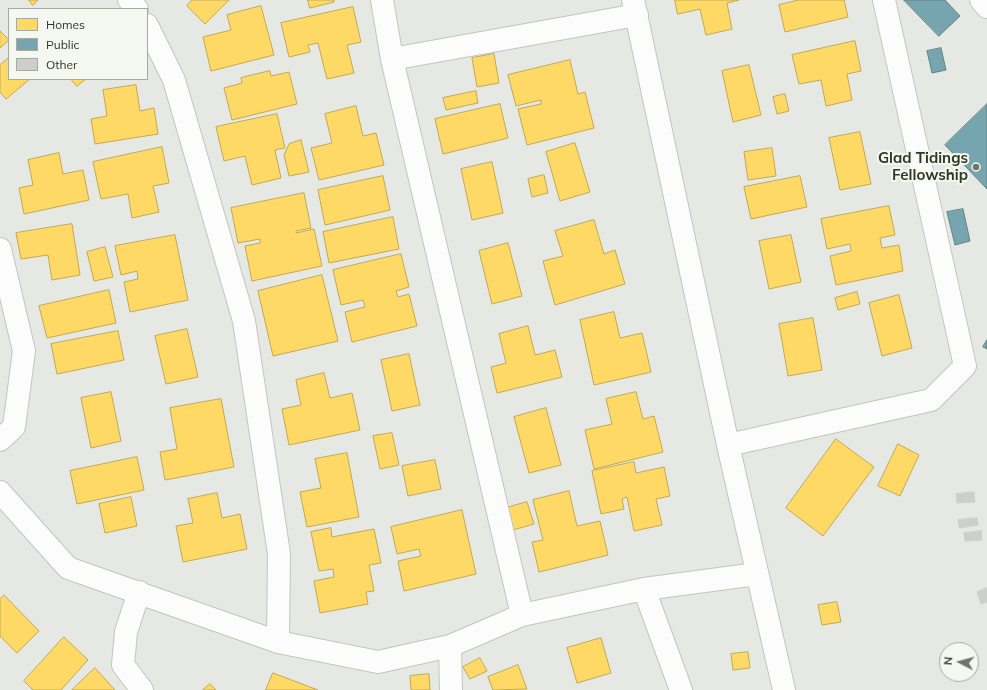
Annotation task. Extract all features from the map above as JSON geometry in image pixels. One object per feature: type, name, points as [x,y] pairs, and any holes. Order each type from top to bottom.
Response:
[{"type":"street","points":[[129,0],[135,8]]},
{"type":"street","points":[[382,0],[392,59],[522,615]]},
{"type":"street","points":[[728,446],[931,400],[965,366],[884,0]]},
{"type":"street","points":[[981,0],[987,7]]},
{"type":"street","points":[[392,59],[635,8],[728,446],[784,690]]},
{"type":"street","points":[[148,27],[174,80],[244,321],[279,554],[278,642]]},
{"type":"street","points":[[0,249],[24,351],[14,427],[0,440]]},
{"type":"street","points":[[0,492],[68,568],[278,642],[378,662],[450,646],[522,615],[644,589],[757,574]]},
{"type":"street","points":[[644,589],[681,690]]},
{"type":"street","points":[[139,592],[126,632],[124,666],[142,690]]},
{"type":"street","points":[[450,646],[451,690]]},
{"type":"building: Homes","points":[[29,0],[38,0],[33,5]]},
{"type":"building: Homes","points":[[192,0],[229,0],[205,24],[187,6]]},
{"type":"building: Homes","points":[[308,0],[334,0],[334,2],[310,8]]},
{"type":"building: Homes","points":[[675,0],[739,0],[727,3],[732,29],[706,35],[700,9],[678,14]]},
{"type":"building: Homes","points":[[799,0],[844,0],[848,17],[785,32],[779,5]]},
{"type":"building: Homes","points":[[261,6],[274,55],[211,71],[203,37],[231,30],[227,15]]},
{"type":"building: Homes","points":[[353,7],[361,42],[347,45],[354,73],[327,79],[318,43],[308,45],[310,52],[289,57],[281,23]]},
{"type":"building: Homes","points":[[0,31],[8,41],[0,48]]},
{"type":"building: Homes","points":[[855,41],[861,71],[847,74],[852,100],[826,106],[821,80],[799,84],[792,55]]},
{"type":"building: Homes","points":[[494,54],[499,83],[477,87],[472,58]]},
{"type":"building: Homes","points":[[8,59],[8,80],[29,80],[6,99],[0,92],[0,65]]},
{"type":"building: Homes","points":[[570,60],[578,94],[585,92],[594,128],[527,145],[518,109],[541,104],[541,100],[516,106],[508,75]]},
{"type":"building: Homes","points":[[749,65],[761,115],[733,122],[722,71]]},
{"type":"building: Homes","points":[[270,71],[271,76],[289,72],[297,104],[232,120],[224,88],[242,83],[241,78]]},
{"type":"building: Homes","points":[[72,80],[85,80],[77,86]]},
{"type":"building: Homes","points":[[136,85],[140,111],[154,108],[158,134],[95,144],[91,119],[107,116],[103,90]]},
{"type":"building: Homes","points":[[476,91],[478,103],[446,110],[443,98]]},
{"type":"building: Homes","points":[[785,94],[789,111],[777,114],[773,97]]},
{"type":"building: Homes","points":[[500,104],[508,138],[443,154],[435,119]]},
{"type":"building: Homes","points":[[356,106],[363,136],[376,133],[384,165],[319,180],[311,148],[332,143],[325,114]]},
{"type":"building: Homes","points":[[277,114],[285,148],[275,150],[281,178],[252,185],[245,156],[224,161],[216,127]]},
{"type":"building: Homes","points":[[860,132],[871,184],[840,190],[829,138]]},
{"type":"building: Homes","points":[[301,140],[309,172],[289,176],[284,155],[289,144]]},
{"type":"building: Homes","points":[[575,143],[590,192],[560,201],[546,152]]},
{"type":"building: Homes","points":[[162,147],[169,183],[153,186],[159,212],[132,218],[128,194],[101,199],[93,162]]},
{"type":"building: Homes","points":[[772,148],[776,176],[748,180],[744,152]]},
{"type":"building: Homes","points":[[59,153],[63,174],[83,170],[89,200],[24,214],[19,188],[33,185],[28,160]]},
{"type":"building: Homes","points":[[492,162],[503,213],[472,220],[461,169]]},
{"type":"building: Homes","points":[[544,175],[548,193],[532,197],[528,179]]},
{"type":"building: Homes","points":[[383,176],[390,210],[325,225],[318,190]]},
{"type":"building: Homes","points":[[800,176],[807,207],[751,219],[744,187]]},
{"type":"building: Homes","points":[[304,193],[311,228],[296,231],[296,233],[314,229],[322,266],[252,281],[245,246],[260,243],[260,239],[238,243],[231,208]]},
{"type":"building: Homes","points":[[889,206],[895,235],[880,238],[882,248],[899,245],[903,271],[836,285],[830,256],[851,251],[850,244],[827,249],[821,219]]},
{"type":"building: Homes","points":[[393,217],[399,249],[329,263],[323,232]]},
{"type":"building: Homes","points":[[594,220],[604,254],[615,250],[625,284],[555,305],[543,261],[563,256],[555,231]]},
{"type":"building: Homes","points":[[72,224],[80,275],[52,280],[48,255],[21,259],[16,233]]},
{"type":"building: Homes","points":[[175,235],[188,300],[130,312],[124,282],[138,279],[137,271],[121,275],[115,246]]},
{"type":"building: Homes","points":[[791,235],[801,282],[769,289],[759,241]]},
{"type":"building: Homes","points":[[508,243],[522,296],[492,304],[479,251]]},
{"type":"building: Homes","points":[[105,247],[113,277],[94,281],[87,252]]},
{"type":"building: Homes","points":[[401,254],[409,287],[396,291],[398,297],[409,294],[417,326],[352,342],[345,312],[365,307],[363,300],[341,305],[333,270]]},
{"type":"building: Homes","points":[[322,275],[338,341],[273,356],[258,291]]},
{"type":"building: Homes","points":[[109,290],[116,323],[47,338],[39,306]]},
{"type":"building: Homes","points":[[857,292],[860,304],[838,310],[835,298]]},
{"type":"building: Homes","points":[[899,295],[912,348],[882,356],[869,303]]},
{"type":"building: Homes","points":[[614,312],[620,338],[642,333],[651,372],[594,385],[580,320]]},
{"type":"building: Homes","points":[[813,318],[822,370],[788,376],[779,324]]},
{"type":"building: Homes","points":[[528,326],[535,355],[555,350],[562,377],[497,393],[491,367],[506,363],[499,334]]},
{"type":"building: Homes","points":[[187,329],[198,377],[166,384],[155,336]]},
{"type":"building: Homes","points":[[118,331],[124,360],[57,374],[51,344]]},
{"type":"building: Homes","points":[[409,354],[420,405],[392,411],[381,360]]},
{"type":"building: Homes","points":[[324,373],[330,398],[352,393],[360,430],[289,445],[282,409],[301,405],[296,380]]},
{"type":"building: Homes","points":[[111,392],[121,441],[91,448],[81,398]]},
{"type":"building: Homes","points":[[636,392],[643,419],[654,416],[663,452],[594,469],[585,430],[612,424],[606,399]]},
{"type":"building: Homes","points":[[221,399],[234,467],[165,480],[160,452],[177,449],[170,408]]},
{"type":"building: Homes","points":[[546,408],[561,465],[529,473],[514,417]]},
{"type":"building: Homes","points":[[392,433],[399,465],[380,469],[373,436]]},
{"type":"building: Homes","points":[[836,439],[874,467],[823,536],[786,508]]},
{"type":"building: Homes","points":[[898,444],[919,455],[900,496],[878,486]]},
{"type":"building: Homes","points":[[347,453],[359,517],[307,527],[300,492],[321,488],[315,459]]},
{"type":"building: Homes","points":[[137,457],[144,490],[77,504],[70,471]]},
{"type":"building: Homes","points":[[435,460],[441,489],[408,496],[402,466]]},
{"type":"building: Homes","points":[[634,462],[636,473],[664,467],[670,496],[656,499],[662,525],[634,531],[627,497],[622,499],[624,509],[601,514],[592,471]]},
{"type":"building: Homes","points":[[569,491],[577,526],[600,521],[608,555],[539,572],[532,542],[543,540],[533,500]]},
{"type":"building: Homes","points":[[217,493],[222,518],[240,514],[247,549],[183,562],[176,526],[193,523],[188,499]]},
{"type":"building: Homes","points":[[131,497],[137,526],[105,533],[99,504]]},
{"type":"building: Homes","points":[[527,502],[534,524],[513,530],[506,508]]},
{"type":"building: Homes","points":[[462,510],[476,574],[404,591],[398,561],[421,556],[419,549],[397,554],[391,527]]},
{"type":"building: Homes","points":[[331,528],[332,537],[374,529],[381,563],[369,565],[374,591],[366,592],[368,604],[320,613],[314,581],[334,577],[333,569],[319,571],[311,532]]},
{"type":"building: Homes","points":[[4,595],[39,631],[17,653],[0,636],[0,599]]},
{"type":"building: Homes","points":[[837,602],[841,622],[822,625],[818,605]]},
{"type":"building: Homes","points":[[64,637],[88,660],[61,690],[33,690],[24,681]]},
{"type":"building: Homes","points":[[601,638],[611,673],[577,683],[567,648]]},
{"type":"building: Homes","points":[[748,652],[750,668],[733,670],[731,654]]},
{"type":"building: Homes","points":[[480,658],[487,671],[470,679],[463,667]]},
{"type":"building: Homes","points":[[518,665],[527,689],[493,690],[488,677]]},
{"type":"building: Homes","points":[[95,668],[115,690],[72,690]]},
{"type":"building: Homes","points":[[273,673],[318,690],[266,690]]},
{"type":"building: Homes","points":[[429,674],[430,690],[411,690],[410,676]]},
{"type":"building: Homes","points":[[210,684],[216,690],[203,690]]},
{"type":"building: Public","points":[[904,0],[945,0],[960,16],[939,36]]},
{"type":"building: Public","points":[[941,48],[946,70],[932,73],[927,51]]},
{"type":"building: Public","name":"Glad Tidings Fellowship","points":[[987,104],[987,189],[945,145]]},
{"type":"building: Public","points":[[963,209],[970,241],[955,245],[947,212]]},
{"type":"building: Public","points":[[987,340],[987,349],[983,347]]},
{"type":"building: Other","points":[[974,492],[975,502],[957,503],[956,494]]},
{"type":"building: Other","points":[[977,518],[978,525],[959,528],[958,520]]},
{"type":"building: Other","points":[[981,531],[982,540],[965,541],[964,533]]},
{"type":"building: Other","points":[[987,588],[987,602],[981,604],[977,592]]},
{"type":"place","name":"Glad Tidings Fellowship","points":[[976,167]]}]
